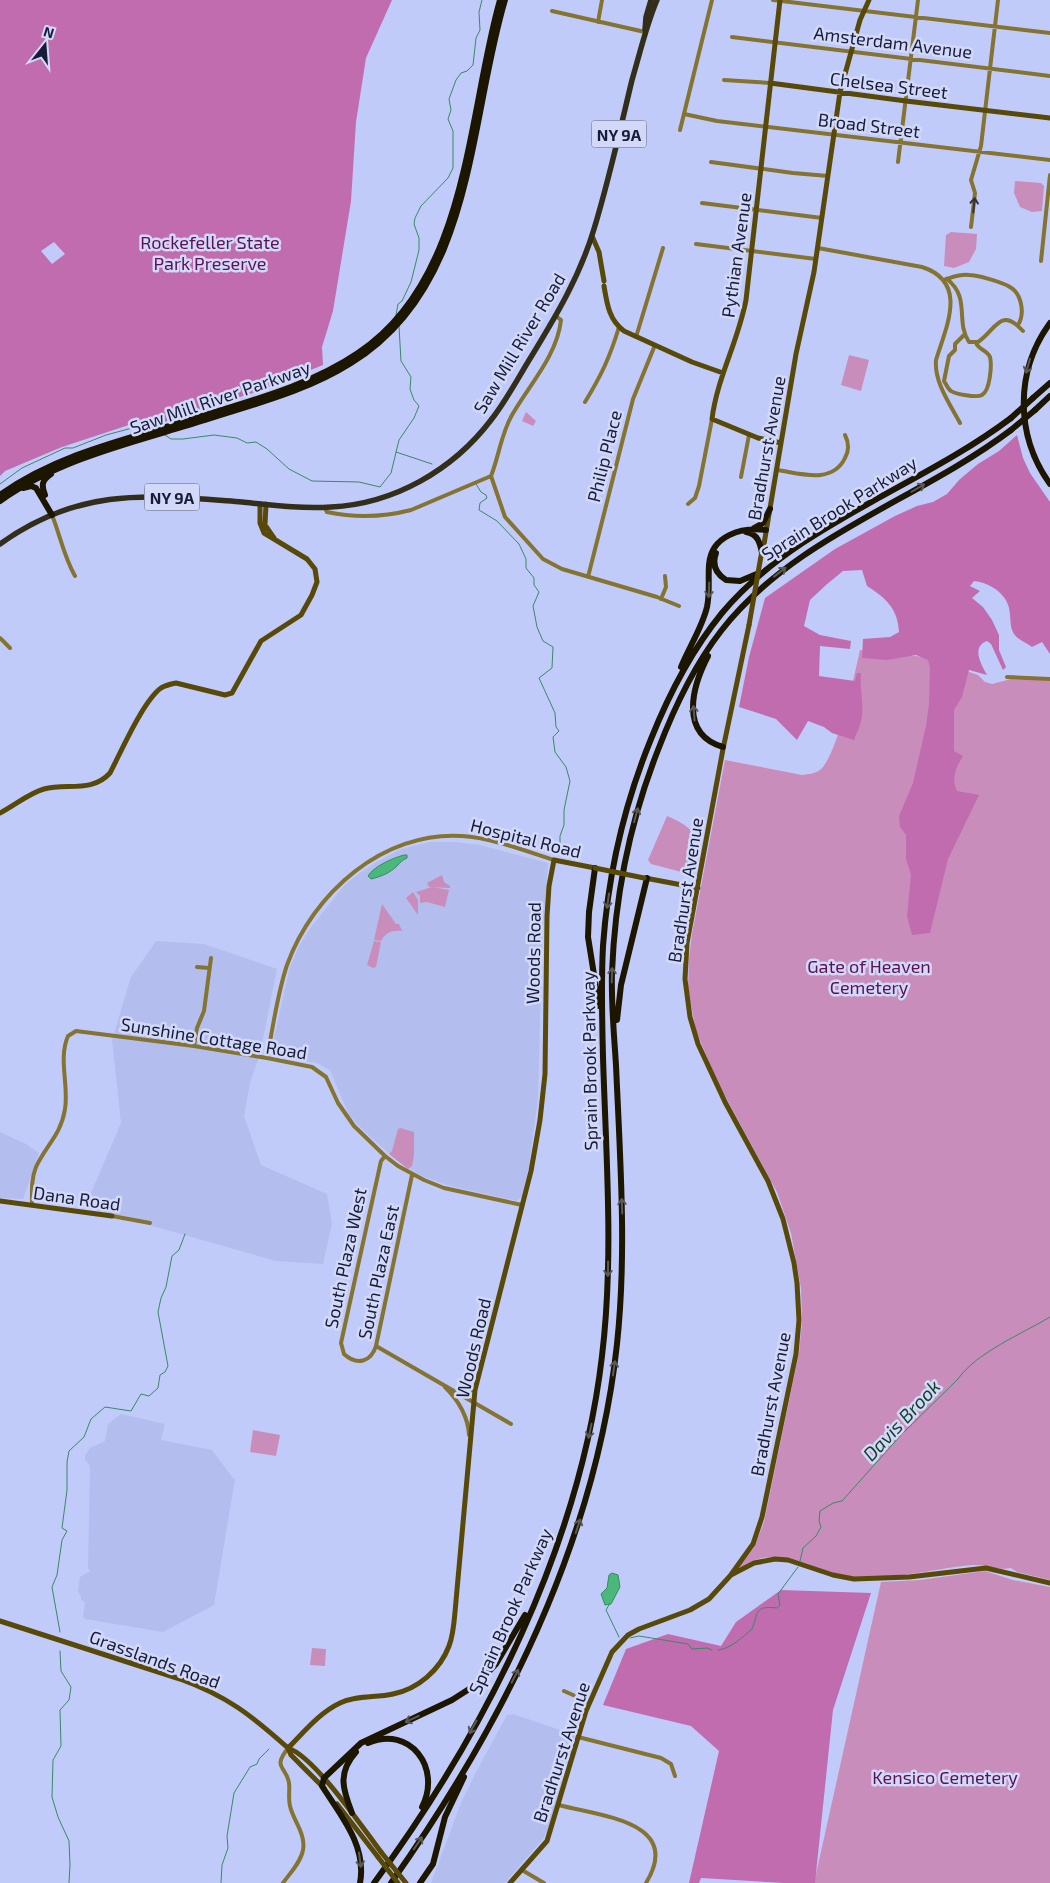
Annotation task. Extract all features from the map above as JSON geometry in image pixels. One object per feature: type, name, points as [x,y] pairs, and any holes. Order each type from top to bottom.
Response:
[{"type":"highway","name":"Saw Mill River Parkway","points":[[398,321],[427,274],[441,243],[454,205],[466,159],[500,0]]},
{"type":"highway","name":"Saw Mill River Parkway","points":[[2,497],[27,478],[63,461],[270,399],[314,382],[362,357],[383,340],[418,299],[431,276],[456,213],[471,161],[494,42],[505,0]]},
{"type":"highway","points":[[1050,323],[1032,356],[1025,381],[1023,401],[1025,428],[1030,448],[1050,484]]},
{"type":"highway","name":"Sprain Brook Parkway","points":[[374,1883],[404,1842],[446,1776],[511,1655],[559,1540],[578,1479],[593,1414],[603,1349],[608,1257],[602,983],[604,938],[616,853],[650,740],[673,690],[690,659],[711,627],[740,593],[769,568],[820,533],[971,446],[1011,418],[1050,383]]},
{"type":"highway","name":"Sprain Brook Parkway","points":[[391,1883],[440,1810],[492,1719],[539,1625],[571,1546],[595,1466],[610,1396],[620,1317],[623,1245],[612,996],[614,944],[622,880],[632,828],[647,778],[672,716],[695,670],[721,631],[756,593],[793,562],[826,541],[968,459],[1011,430],[1050,396]]},
{"type":"highway","name":"Saw Mill River Parkway","points":[[2,497],[65,465],[161,431]]},
{"type":"highway","points":[[52,514],[51,506],[42,489],[42,483],[46,477],[65,465]]},
{"type":"highway","points":[[2,497],[26,487],[35,487],[52,514]]},
{"type":"highway","points":[[769,568],[737,582],[726,580],[717,572],[714,561],[718,548],[732,537],[762,525],[770,509]]},
{"type":"highway","points":[[748,531],[758,539],[762,555]]},
{"type":"highway","points":[[673,690],[683,662],[705,614],[709,597],[709,564],[713,551],[730,534],[748,531],[766,532]]},
{"type":"highway","points":[[721,631],[698,676],[693,712],[696,726],[702,735],[710,742],[723,746]]},
{"type":"highway","points":[[595,868],[589,912],[588,938],[603,1028]]},
{"type":"highway","points":[[614,1041],[619,992],[646,878]]},
{"type":"highway","points":[[360,1883],[362,1865],[357,1845],[322,1786],[324,1778],[361,1743],[452,1700],[477,1684],[499,1659],[540,1589]]},
{"type":"highway","points":[[420,1883],[432,1864],[449,1808],[492,1719]]},
{"type":"highway","points":[[352,1813],[345,1794],[343,1781],[345,1768],[354,1754],[365,1745],[380,1740],[396,1740],[409,1745],[425,1763],[429,1785],[427,1797],[404,1842]]},
{"type":"main road","name":"Saw Mill River Road","points":[[645,32],[646,17],[651,0]]},
{"type":"main road","name":"Saw Mill River Road","points":[[0,544],[52,514],[90,502],[130,496],[158,496],[325,508],[357,504],[393,494],[423,480],[453,460],[475,439],[498,410],[556,316],[578,276],[592,236],[645,32],[657,0]]},
{"type":"street","points":[[598,22],[602,0]]},
{"type":"street","points":[[680,130],[712,0]]},
{"type":"street","points":[[773,0],[1050,33]]},
{"type":"street","name":"Pythian Avenue","points":[[688,504],[695,498],[699,486],[723,373],[737,337],[743,314],[780,0]]},
{"type":"street","points":[[822,0],[822,5]]},
{"type":"street","name":"Bradhurst Avenue","points":[[510,1883],[547,1841],[589,1702],[606,1662],[618,1643],[639,1629],[698,1606],[709,1599],[730,1576],[752,1544],[762,1517],[796,1354],[799,1328],[799,1301],[794,1263],[779,1205],[725,1102],[698,1044],[690,1017],[685,980],[686,961],[687,943],[723,746],[749,625],[797,347],[818,248],[840,92],[850,51],[869,0]]},
{"type":"street","points":[[898,162],[918,0]]},
{"type":"street","points":[[971,227],[976,193],[972,183],[972,176],[980,152],[998,0]]},
{"type":"street","points":[[552,11],[645,32]]},
{"type":"street","name":"Amsterdam Avenue","points":[[732,37],[1050,76]]},
{"type":"street","name":"Chelsea Street","points":[[724,80],[770,83],[1050,118]]},
{"type":"street","name":"Broad Street","points":[[684,114],[707,119],[1050,160]]},
{"type":"street","points":[[711,162],[828,176]]},
{"type":"street","points":[[1041,261],[1050,175]]},
{"type":"street","points":[[702,203],[822,218]]},
{"type":"street","points":[[592,236],[599,252],[608,311],[618,328],[700,365],[723,373]]},
{"type":"street","points":[[1043,243],[1050,244]]},
{"type":"street","points":[[696,244],[816,259]]},
{"type":"street","points":[[636,337],[663,248]]},
{"type":"street","points":[[818,248],[930,270],[945,280],[952,282],[960,294],[964,335],[969,342],[976,343],[982,339],[997,322],[1008,320],[1018,324],[1024,331]]},
{"type":"street","points":[[945,280],[969,275],[1010,287],[1018,296],[1021,304],[1021,318],[1018,324]]},
{"type":"street","points":[[945,280],[952,307],[936,360],[936,376],[960,423]]},
{"type":"street","points":[[325,508],[327,512],[351,515],[372,516],[397,513],[411,510],[490,476],[496,463],[504,432],[512,415],[543,368],[551,352],[561,320],[556,316]]},
{"type":"street","points":[[585,402],[611,355],[618,328]]},
{"type":"street","points":[[964,335],[955,344],[954,350],[949,356],[944,381],[950,390],[971,396],[984,394],[989,383],[990,360],[988,354],[978,347],[976,343]]},
{"type":"street","name":"Philip Place","points":[[588,577],[633,399],[655,345]]},
{"type":"street","points":[[712,419],[749,435],[781,443]]},
{"type":"street","points":[[741,477],[749,435]]},
{"type":"street","points":[[777,470],[818,476],[830,473],[840,465],[846,455],[848,445],[846,435]]},
{"type":"street","points":[[490,476],[505,517],[543,558],[555,566],[679,606]]},
{"type":"street","points":[[0,814],[44,789],[89,786],[103,780],[110,773],[148,703],[162,687],[176,683],[225,695],[232,693],[261,641],[301,614],[316,585],[316,573],[309,561],[274,538],[265,524],[263,504]]},
{"type":"street","points":[[52,514],[67,560],[75,576]]},
{"type":"street","points":[[661,599],[666,587],[665,576]]},
{"type":"street","points":[[0,638],[10,648]]},
{"type":"street","points":[[1007,677],[1050,679]]},
{"type":"street","name":"Hospital Road","points":[[267,1058],[280,991],[295,946],[306,926],[325,900],[357,870],[380,855],[406,844],[423,838],[440,836],[479,838],[554,860],[698,888]]},
{"type":"street","name":"Woods Road","points":[[288,1748],[318,1718],[331,1708],[351,1699],[388,1695],[404,1691],[426,1679],[443,1660],[449,1647],[453,1631],[474,1402],[534,1158],[543,1097],[547,916],[549,886],[554,860]]},
{"type":"street","points":[[194,1046],[197,1028],[204,1011],[211,958]]},
{"type":"street","points":[[197,966],[209,968]]},
{"type":"street","name":"Sunshine Cottage Road","points":[[32,1205],[34,1173],[58,1132],[64,1116],[66,1098],[64,1056],[68,1036],[76,1031],[82,1031],[194,1046],[312,1067],[319,1070],[328,1080],[338,1103],[354,1126],[385,1156],[412,1175],[444,1188],[522,1205]]},
{"type":"street","name":"South Plaza West","points":[[355,1361],[344,1354],[341,1343],[381,1161],[385,1156]]},
{"type":"street","name":"South Plaza East","points":[[355,1361],[367,1360],[372,1356],[376,1346],[412,1175]]},
{"type":"street","name":"Dana Road","points":[[0,1201],[150,1223]]},
{"type":"street","points":[[376,1346],[511,1424]]},
{"type":"street","points":[[459,1393],[466,1394],[470,1392],[478,1380]]},
{"type":"street","points":[[442,1384],[453,1394],[464,1411],[469,1430],[470,1446]]},
{"type":"street","points":[[730,1576],[754,1563],[775,1559],[788,1560],[838,1576],[854,1579],[909,1577],[986,1568],[1050,1583]]},
{"type":"street","name":"Grasslands Road","points":[[0,1622],[147,1668],[206,1689],[245,1712],[288,1748],[295,1750],[324,1778],[406,1883]]},
{"type":"street","points":[[564,1691],[589,1702]]},
{"type":"street","points":[[578,1737],[662,1758],[671,1764],[675,1776]]},
{"type":"street","points":[[283,1883],[299,1860],[304,1847],[290,1807],[289,1781],[280,1766],[283,1754],[288,1748]]},
{"type":"street","name":"Grasslands Road","points":[[288,1748],[291,1755],[322,1786],[398,1883]]},
{"type":"street","points":[[559,1805],[628,1823],[645,1832],[653,1844],[656,1854],[654,1867],[646,1883]]},
{"type":"street","points":[[522,1870],[544,1883]]},
{"type":"shaded area","points":[[430,842],[456,842],[480,845],[548,863],[542,944],[538,1098],[529,1166],[522,1196],[517,1201],[450,1186],[424,1177],[400,1163],[349,1115],[330,1070],[317,1063],[275,1056],[271,1051],[290,967],[299,946],[311,927],[343,887],[357,875],[401,849]]},
{"type":"shaded area","points":[[407,855],[407,858],[388,873],[371,879],[368,876],[389,860]]},
{"type":"shaded area","points":[[156,941],[204,944],[277,969],[260,1054],[250,1083],[244,1116],[261,1165],[327,1194],[332,1223],[323,1264],[276,1261],[85,1207],[121,1123],[112,1040],[131,977]]},
{"type":"shaded area","points":[[0,1132],[26,1144],[39,1153],[23,1199],[0,1198]]},
{"type":"shaded area","points":[[121,1414],[165,1424],[161,1440],[212,1450],[235,1479],[214,1605],[163,1632],[85,1619],[83,1616],[85,1602],[81,1600],[78,1591],[80,1577],[90,1571],[88,1568],[90,1469],[85,1456],[90,1448],[105,1441],[108,1424]]},
{"type":"shaded area","points":[[612,1573],[618,1575],[620,1587],[611,1604],[605,1605],[601,1594],[607,1588],[609,1575]]},
{"type":"shaded area","points":[[513,1714],[575,1735],[549,1827],[543,1839],[505,1883],[431,1883],[461,1803],[475,1774],[507,1715]]},
{"type":"green space","name":"Rockefeller State Park Preserve","points":[[0,0],[392,0],[366,58],[356,122],[351,201],[333,311],[322,347],[323,365],[256,392],[162,423],[144,420],[62,447],[5,471],[0,476]],"holes":[[[54,242],[65,254],[52,264],[41,251]]]},
{"type":"green space","points":[[1015,181],[1041,183],[1044,186],[1042,211],[1032,212],[1020,207],[1014,193]]},
{"type":"green space","points":[[951,232],[977,234],[976,249],[969,262],[954,268],[944,266],[946,235]]},
{"type":"green space","points":[[849,355],[869,360],[861,391],[841,385]]},
{"type":"green space","points":[[526,412],[536,421],[533,426],[522,421]]},
{"type":"green space","points":[[1017,435],[1023,458],[1030,473],[1050,502],[1050,654],[1042,642],[1032,647],[1015,636],[1011,627],[1009,608],[1003,596],[987,584],[974,581],[970,586],[980,591],[972,598],[983,607],[992,620],[999,635],[999,650],[1006,667],[1003,670],[991,644],[987,641],[982,644],[978,651],[982,666],[987,675],[969,670],[962,697],[954,710],[954,751],[963,756],[955,773],[955,786],[957,791],[979,795],[948,859],[930,933],[912,935],[907,916],[911,875],[906,859],[906,835],[900,827],[899,816],[913,783],[926,726],[929,704],[930,668],[928,660],[916,655],[887,660],[862,658],[863,639],[890,637],[899,632],[896,617],[890,605],[867,586],[862,570],[843,571],[810,600],[804,626],[820,635],[851,641],[850,649],[820,646],[819,676],[855,681],[857,673],[861,673],[862,715],[854,740],[832,733],[824,727],[808,721],[797,740],[776,719],[739,707],[749,657],[765,598],[835,549],[895,516],[917,506],[933,502],[947,494],[959,480],[978,464],[999,451]]},
{"type":"green space","name":"Gate of Heaven Cemetery","points":[[860,650],[924,657],[978,675],[985,682],[992,684],[1011,679],[1050,680],[1050,1580],[1017,1572],[1011,1568],[1002,1569],[978,1565],[873,1578],[843,1576],[805,1563],[778,1557],[752,1561],[741,1568],[739,1567],[754,1548],[764,1522],[799,1353],[802,1322],[801,1288],[791,1233],[777,1192],[716,1079],[696,1031],[688,988],[692,934],[725,760],[802,775],[820,770],[833,749],[839,732]]},
{"type":"green space","points":[[667,816],[687,826],[695,838],[696,854],[693,875],[651,864],[648,860]]},
{"type":"green space","points":[[442,875],[444,882],[450,888],[429,887],[427,883]]},
{"type":"green space","points":[[432,887],[449,890],[445,907],[427,902],[420,903],[420,896],[416,892]]},
{"type":"green space","points":[[413,892],[418,900],[418,915],[406,898]]},
{"type":"green space","points":[[382,904],[396,924],[399,924],[402,931],[390,932],[381,941],[374,940]]},
{"type":"green space","points":[[374,941],[381,942],[376,967],[373,968],[367,965]]},
{"type":"green space","points":[[398,1129],[414,1132],[414,1155],[412,1166],[408,1169],[389,1154],[392,1151]]},
{"type":"green space","points":[[253,1430],[280,1435],[276,1456],[250,1452]]},
{"type":"green space","name":"Kensico Cemetery","points":[[985,1571],[1013,1580],[1050,1587],[1050,1883],[814,1883],[881,1582],[920,1580]]},
{"type":"green space","points":[[781,1590],[871,1593],[833,1710],[815,1883],[701,1878],[699,1883],[689,1883],[719,1751],[691,1726],[603,1705],[626,1649],[668,1634],[721,1646],[736,1622]]},
{"type":"green space","points":[[312,1648],[326,1649],[325,1666],[310,1665]]},
{"type":"waterway","points":[[396,315],[398,304],[402,301],[411,282],[419,250],[419,238],[414,224],[415,218],[421,206],[448,178],[453,168],[453,131],[448,119],[451,110],[449,99],[456,80],[461,73],[467,71],[473,65],[476,38],[480,30],[479,12],[482,0]]},
{"type":"waterway","points":[[165,435],[171,439],[214,435],[237,438],[247,443],[256,442],[267,449],[289,469],[312,481],[359,482],[380,487],[391,473],[399,440],[414,418],[419,406],[414,400],[410,389],[411,377],[401,361],[399,326]]},
{"type":"waterway","points":[[0,484],[22,468],[65,448],[73,448],[106,435],[151,423],[157,427]]},
{"type":"waterway","points":[[396,452],[432,464]]},
{"type":"waterway","points":[[476,484],[487,498],[480,503],[479,510],[497,521],[519,544],[526,559],[526,568],[534,578],[534,585],[539,592],[533,606],[537,627],[543,641],[553,647],[552,668],[539,678],[555,713],[556,727],[559,731],[553,737],[555,752],[566,767],[570,781],[564,810],[564,825],[560,836],[560,849]]},
{"type":"waterway","points":[[60,1632],[52,1587],[57,1575],[62,1540],[67,1531],[62,1528],[67,1490],[69,1451],[84,1437],[91,1419],[105,1407],[131,1411],[141,1394],[149,1396],[158,1388],[160,1375],[165,1372],[168,1366],[158,1312],[166,1287],[172,1256],[179,1250],[185,1234]]},
{"type":"waterway","name":"Davis Brook","points":[[800,1561],[803,1548],[816,1536],[821,1527],[819,1521],[820,1511],[833,1503],[842,1501],[901,1435],[976,1360],[1050,1317]]},
{"type":"waterway","name":"Davis Brook","points":[[718,1650],[732,1645],[752,1629],[756,1615],[761,1609],[777,1608],[780,1605],[778,1594],[798,1567]]},
{"type":"waterway","name":"Davis Brook","points":[[609,1605],[606,1610],[619,1637]]},
{"type":"waterway","name":"Davis Brook","points":[[630,1638],[639,1636],[688,1644],[692,1649],[707,1648],[712,1650]]},
{"type":"waterway","points":[[60,1651],[61,1671],[71,1687],[69,1700],[60,1710],[61,1746],[53,1760],[52,1797],[58,1817],[69,1841],[69,1883]]},
{"type":"waterway","points":[[221,1883],[222,1865],[228,1848],[227,1836],[234,1793],[250,1767],[257,1764],[259,1759],[269,1749]]}]
